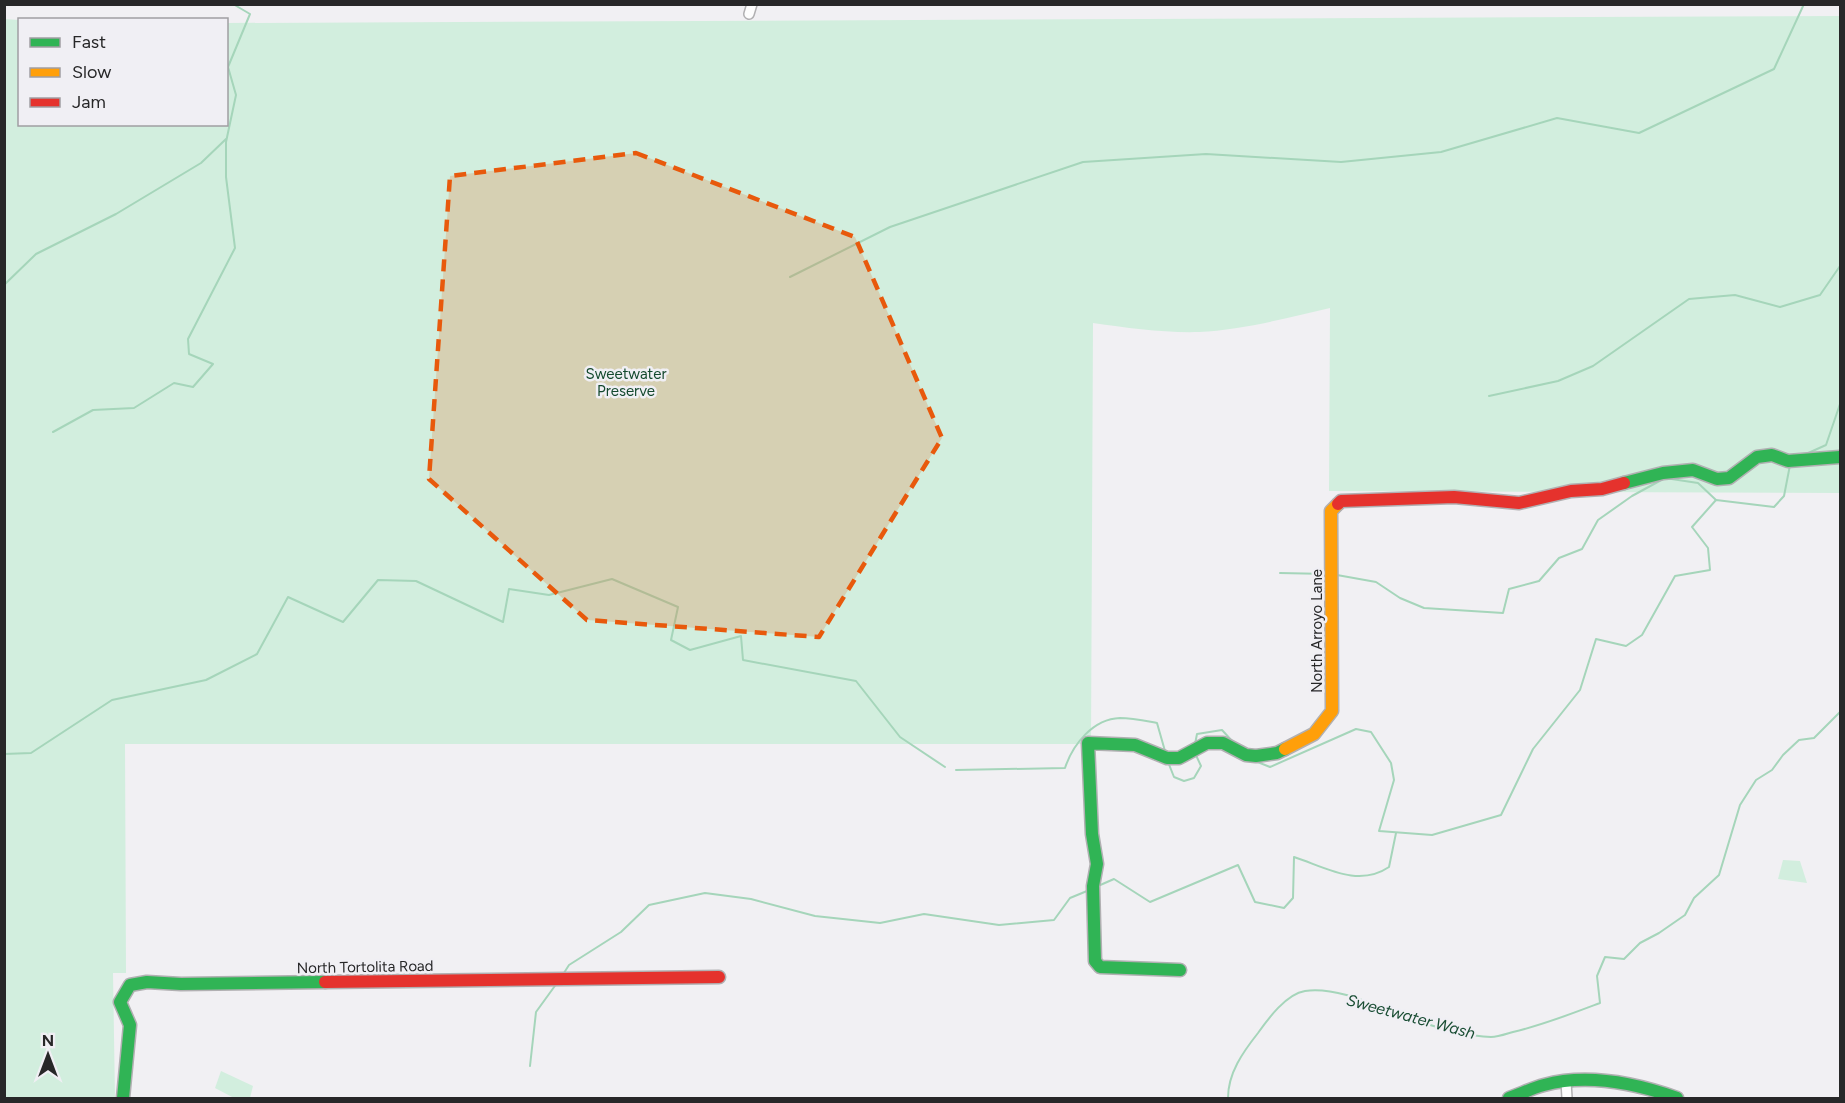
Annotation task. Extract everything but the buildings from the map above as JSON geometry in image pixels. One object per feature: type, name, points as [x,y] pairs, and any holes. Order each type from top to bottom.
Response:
[{"type":"street","name":"North Arroyo Lane","points":[[1180,970],[1100,967],[1095,961],[1093,886],[1097,864],[1092,834],[1088,743],[1135,745],[1167,758],[1179,758],[1207,743],[1223,743],[1246,755],[1256,756],[1277,753],[1314,734],[1332,711],[1331,511],[1341,501],[1454,497],[1519,503],[1571,491],[1602,489],[1663,472],[1693,470],[1717,479],[1729,478],[1757,457],[1772,455],[1788,461],[1840,457]]},
{"type":"street","name":"North Tortolita Road","points":[[123,1098],[130,1025],[120,1002],[129,985],[147,982],[181,984],[719,976]]},
{"type":"street","points":[[1566,1081],[1567,1098]]},
{"type":"street","points":[[1509,1098],[1545,1085],[1566,1081],[1616,1081],[1654,1089],[1677,1098]]},
{"type":"highlighted area","points":[[636,153],[855,237],[942,438],[819,637],[587,620],[429,479],[450,176]]},
{"type":"green space","name":"Sweetwater Preserve","points":[[1840,16],[1840,493],[1329,491],[1330,308],[1215,331],[1159,331],[1093,323],[1091,744],[125,744],[126,973],[113,973],[115,1098],[5,1098],[4,19],[18,20],[18,126],[228,126],[228,23]]},
{"type":"green space","points":[[1783,860],[1800,861],[1807,883],[1778,879]]},
{"type":"green space","points":[[221,1071],[253,1086],[250,1098],[234,1098],[215,1088]]},
{"type":"waterway","points":[[53,432],[93,410],[134,408],[174,383],[193,387],[213,364],[189,354],[188,339],[235,248],[226,177],[226,142],[236,95],[228,67],[250,14],[233,4]]},
{"type":"waterway","points":[[790,277],[890,227],[1083,162],[1206,154],[1341,162],[1441,152],[1557,118],[1639,133],[1774,69],[1804,4]]},
{"type":"waterway","points":[[4,285],[36,254],[116,214],[201,163],[226,139]]},
{"type":"waterway","points":[[1489,396],[1558,381],[1593,366],[1689,299],[1735,295],[1780,307],[1820,295],[1840,266]]},
{"type":"waterway","points":[[1806,454],[1826,445],[1840,404]]},
{"type":"waterway","points":[[1255,761],[1270,767],[1356,729],[1371,732],[1391,763],[1394,780],[1379,831],[1432,835],[1501,815],[1533,749],[1580,690],[1596,639],[1626,646],[1642,635],[1675,576],[1710,570],[1708,548],[1692,527],[1716,500],[1774,507],[1784,496],[1790,465]]},
{"type":"waterway","points":[[1337,575],[1376,582],[1400,598],[1424,608],[1503,613],[1509,589],[1539,581],[1559,558],[1582,549],[1598,520],[1632,496],[1665,478],[1698,483],[1716,500]]},
{"type":"waterway","points":[[1280,573],[1328,574]]},
{"type":"waterway","points":[[4,754],[31,753],[112,700],[206,680],[257,654],[288,597],[343,622],[378,580],[416,581],[503,622],[509,589],[549,595],[612,579],[678,607],[671,640],[690,650],[741,636],[743,660],[856,681],[900,737],[945,767]]},
{"type":"waterway","name":"Sweetwater Wash","points":[[1228,1098],[1237,1063],[1247,1048],[1284,1002],[1305,991],[1318,990],[1346,995],[1442,1029],[1491,1037],[1535,1026],[1600,1003],[1597,976],[1605,957],[1624,959],[1640,943],[1685,915],[1694,898],[1719,875],[1740,805],[1756,780],[1772,770],[1783,755],[1799,740],[1814,738],[1840,712]]},
{"type":"waterway","points":[[956,770],[1065,768],[1073,750],[1085,734],[1101,723],[1120,718],[1157,723],[1165,751]]},
{"type":"waterway","points":[[1195,744],[1197,734],[1222,730],[1233,742]]},
{"type":"waterway","points":[[1168,762],[1174,777],[1184,781],[1194,778],[1201,766],[1195,753]]},
{"type":"waterway","points":[[1098,886],[1114,879],[1150,902],[1238,865],[1255,902],[1284,908],[1293,898],[1294,857],[1342,874],[1365,876],[1389,867],[1396,833]]},
{"type":"waterway","points":[[562,976],[569,965],[621,932],[649,905],[705,893],[751,899],[815,916],[880,923],[924,914],[999,925],[1054,920],[1070,898],[1087,891]]},
{"type":"waterway","points":[[530,1066],[536,1012],[557,983]]},
{"type":"traffic: fast","points":[[1624,483],[1663,473],[1693,470],[1717,479],[1729,478],[1757,457],[1772,455],[1788,461],[1840,457]]},
{"type":"traffic: fast","points":[[1180,970],[1100,967],[1095,961],[1093,886],[1097,864],[1092,834],[1088,743],[1135,745],[1167,758],[1179,758],[1207,743],[1223,743],[1246,755],[1256,756],[1277,753],[1285,749]]},
{"type":"traffic: fast","points":[[123,1098],[130,1025],[120,1002],[130,985],[147,982],[181,984],[325,982]]},
{"type":"traffic: fast","points":[[1509,1098],[1544,1085],[1577,1080],[1628,1084],[1677,1098]]},
{"type":"traffic: slow","points":[[1285,749],[1314,734],[1332,711],[1331,511],[1338,504]]},
{"type":"traffic: jam","points":[[1338,504],[1341,501],[1454,497],[1519,503],[1571,491],[1602,489],[1624,483]]},
{"type":"traffic: jam","points":[[325,982],[719,977]]}]
